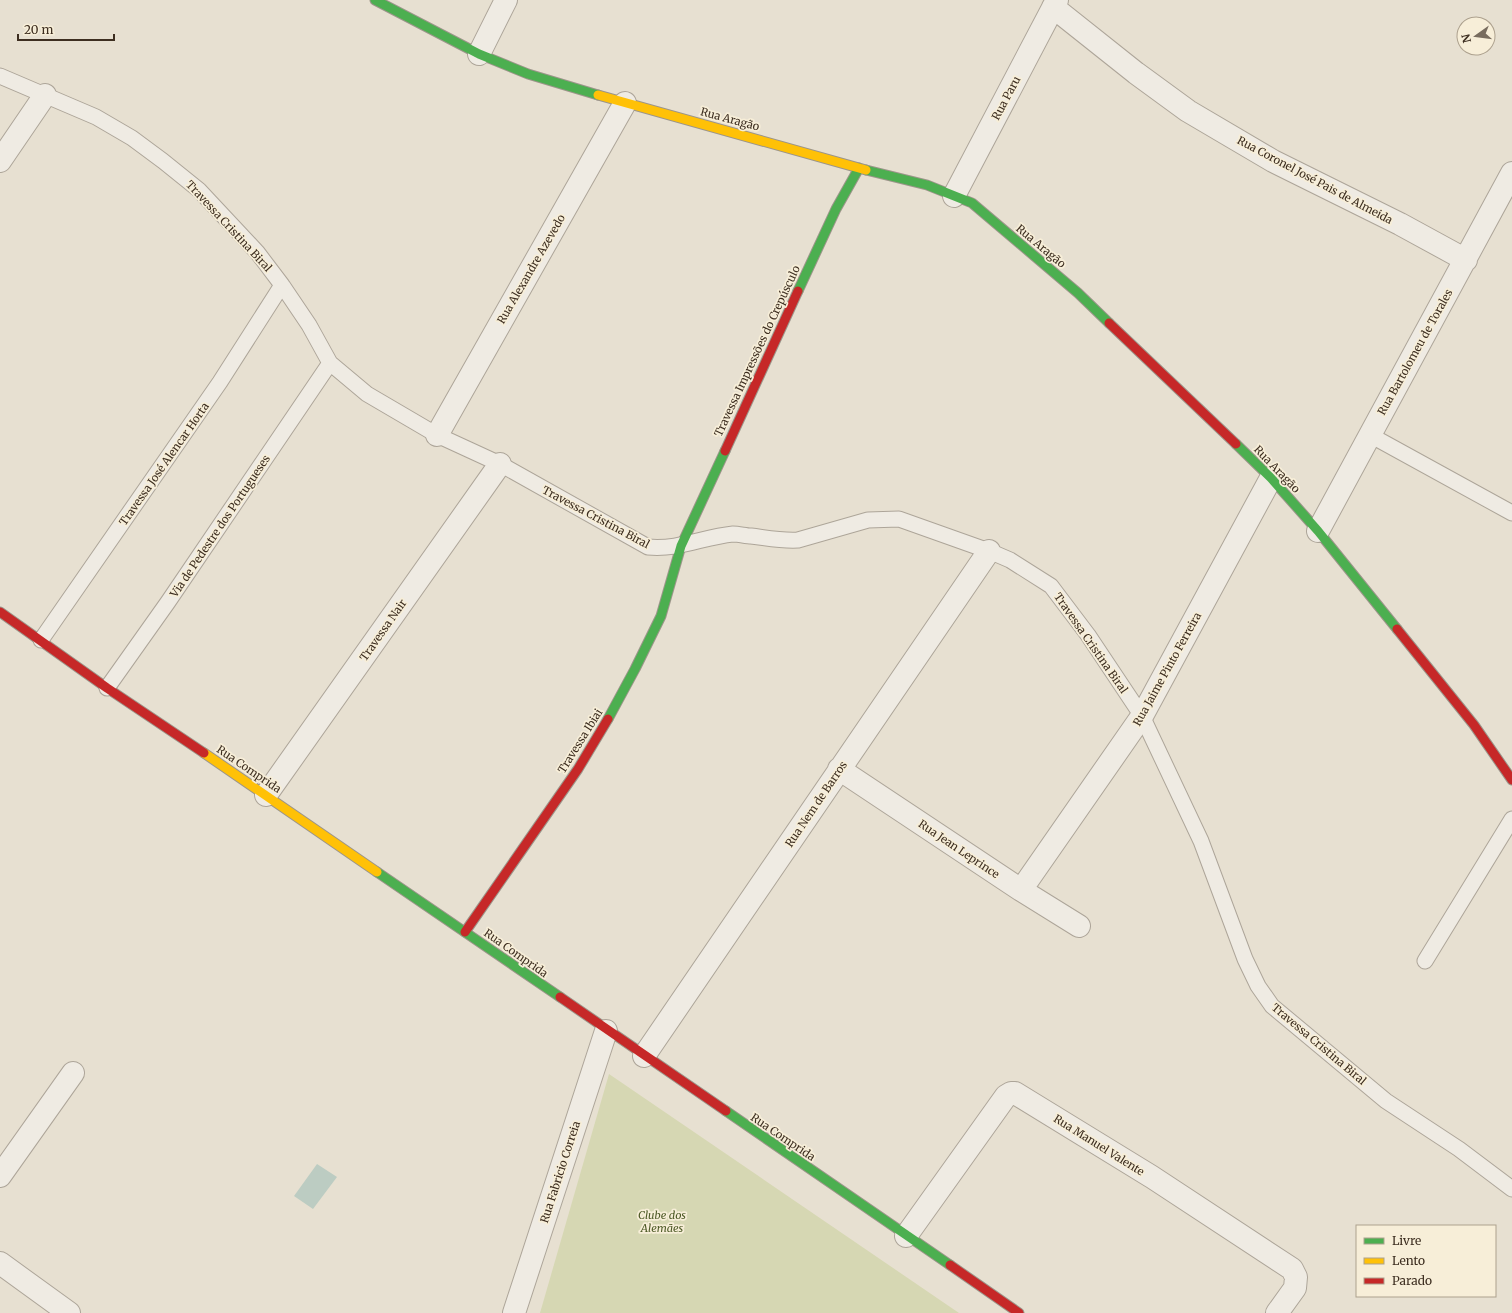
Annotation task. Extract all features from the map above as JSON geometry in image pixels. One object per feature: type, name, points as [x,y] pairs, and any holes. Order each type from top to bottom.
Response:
[{"type":"street","name":"Rua Aragão","points":[[375,0],[479,54],[528,74],[624,103],[859,168],[927,185],[972,203],[1078,293],[1271,478],[1318,531],[1474,725],[1512,780]]},
{"type":"street","points":[[479,54],[506,0]]},
{"type":"street","name":"Rua Paru","points":[[954,196],[1055,3]]},
{"type":"street","name":"Rua Coronel José Pais de Almeida","points":[[1055,3],[1136,73],[1188,111],[1273,161],[1400,224],[1466,260]]},
{"type":"street","points":[[0,161],[45,95]]},
{"type":"street","name":"Rua Alexandre Azevedo","points":[[437,435],[624,103]]},
{"type":"street","name":"Travessa Impressões do Crepúsculo","points":[[681,546],[836,209],[859,168]]},
{"type":"street","name":"Rua Bartolomeu de Torales","points":[[1318,531],[1512,174]]},
{"type":"street","name":"Travessa Nair","points":[[266,795],[500,464]]},
{"type":"street","name":"Rua Jaime Pinto Ferreira","points":[[1021,890],[1142,716],[1271,478]]},
{"type":"street","name":"Travessa Ibiai","points":[[465,932],[578,769],[611,714],[661,616],[681,546]]},
{"type":"street","name":"Rua Nem de Barros","points":[[644,1056],[989,551]]},
{"type":"street","name":"Rua Comprida","points":[[0,612],[107,688],[266,795],[606,1031],[1019,1313]]},
{"type":"street","name":"Rua Jean Leprince","points":[[839,769],[1021,890],[1080,926]]},
{"type":"street","name":"Rua Fabricio Correia","points":[[514,1313],[606,1031]]},
{"type":"street","points":[[0,1176],[73,1073]]},
{"type":"street","name":"Rua Manuel Valente","points":[[906,1236],[1006,1096],[1011,1093],[1015,1093],[1152,1177],[1292,1269],[1296,1278],[1295,1288],[1277,1313]]},
{"type":"street","points":[[0,1263],[69,1313]]},
{"type":"lane","name":"Travessa Cristina Biral","points":[[0,76],[96,117],[132,138],[199,190],[257,252],[282,285],[309,325],[330,363],[367,394],[437,435],[500,464],[648,547],[657,548],[681,546],[705,539],[735,534],[786,541],[798,540],[868,520],[899,520],[989,551],[1010,560],[1051,586],[1088,635],[1142,716],[1201,841],[1245,959],[1258,986],[1272,1006],[1386,1102],[1459,1149],[1512,1189]]},
{"type":"lane","name":"Travessa José Alencar Horta","points":[[41,640],[220,382],[282,285]]},
{"type":"lane","name":"Via de Pedestre dos Portugueses","points":[[107,688],[168,602],[330,363]]},
{"type":"lane","points":[[1370,435],[1512,513]]},
{"type":"lane","points":[[1425,962],[1512,819]]},
{"type":"green space","name":"Clube dos Alemães","points":[[609,1074],[959,1313],[540,1313]]},
{"type":"shaded area","points":[[317,1164],[337,1177],[313,1209],[294,1196]]},
{"type":"traffic: fast","points":[[375,0],[479,54],[528,74],[598,95]]},
{"type":"traffic: fast","points":[[798,291],[836,209],[859,168]]},
{"type":"traffic: fast","points":[[866,170],[927,185],[972,203],[1078,293],[1109,323]]},
{"type":"traffic: fast","points":[[1236,444],[1271,478],[1318,531],[1397,629]]},
{"type":"traffic: fast","points":[[608,719],[661,616],[681,546],[725,451]]},
{"type":"traffic: fast","points":[[377,872],[560,997]]},
{"type":"traffic: fast","points":[[726,1111],[950,1265]]},
{"type":"traffic: slow","points":[[598,95],[866,170]]},
{"type":"traffic: slow","points":[[204,753],[377,872]]},
{"type":"traffic: jam","points":[[725,451],[798,291]]},
{"type":"traffic: jam","points":[[1109,323],[1236,444]]},
{"type":"traffic: jam","points":[[0,612],[107,688],[204,753]]},
{"type":"traffic: jam","points":[[1397,629],[1474,725],[1512,780]]},
{"type":"traffic: jam","points":[[465,932],[578,769],[608,719]]},
{"type":"traffic: jam","points":[[560,997],[726,1111]]},
{"type":"traffic: jam","points":[[950,1265],[1019,1313]]}]
